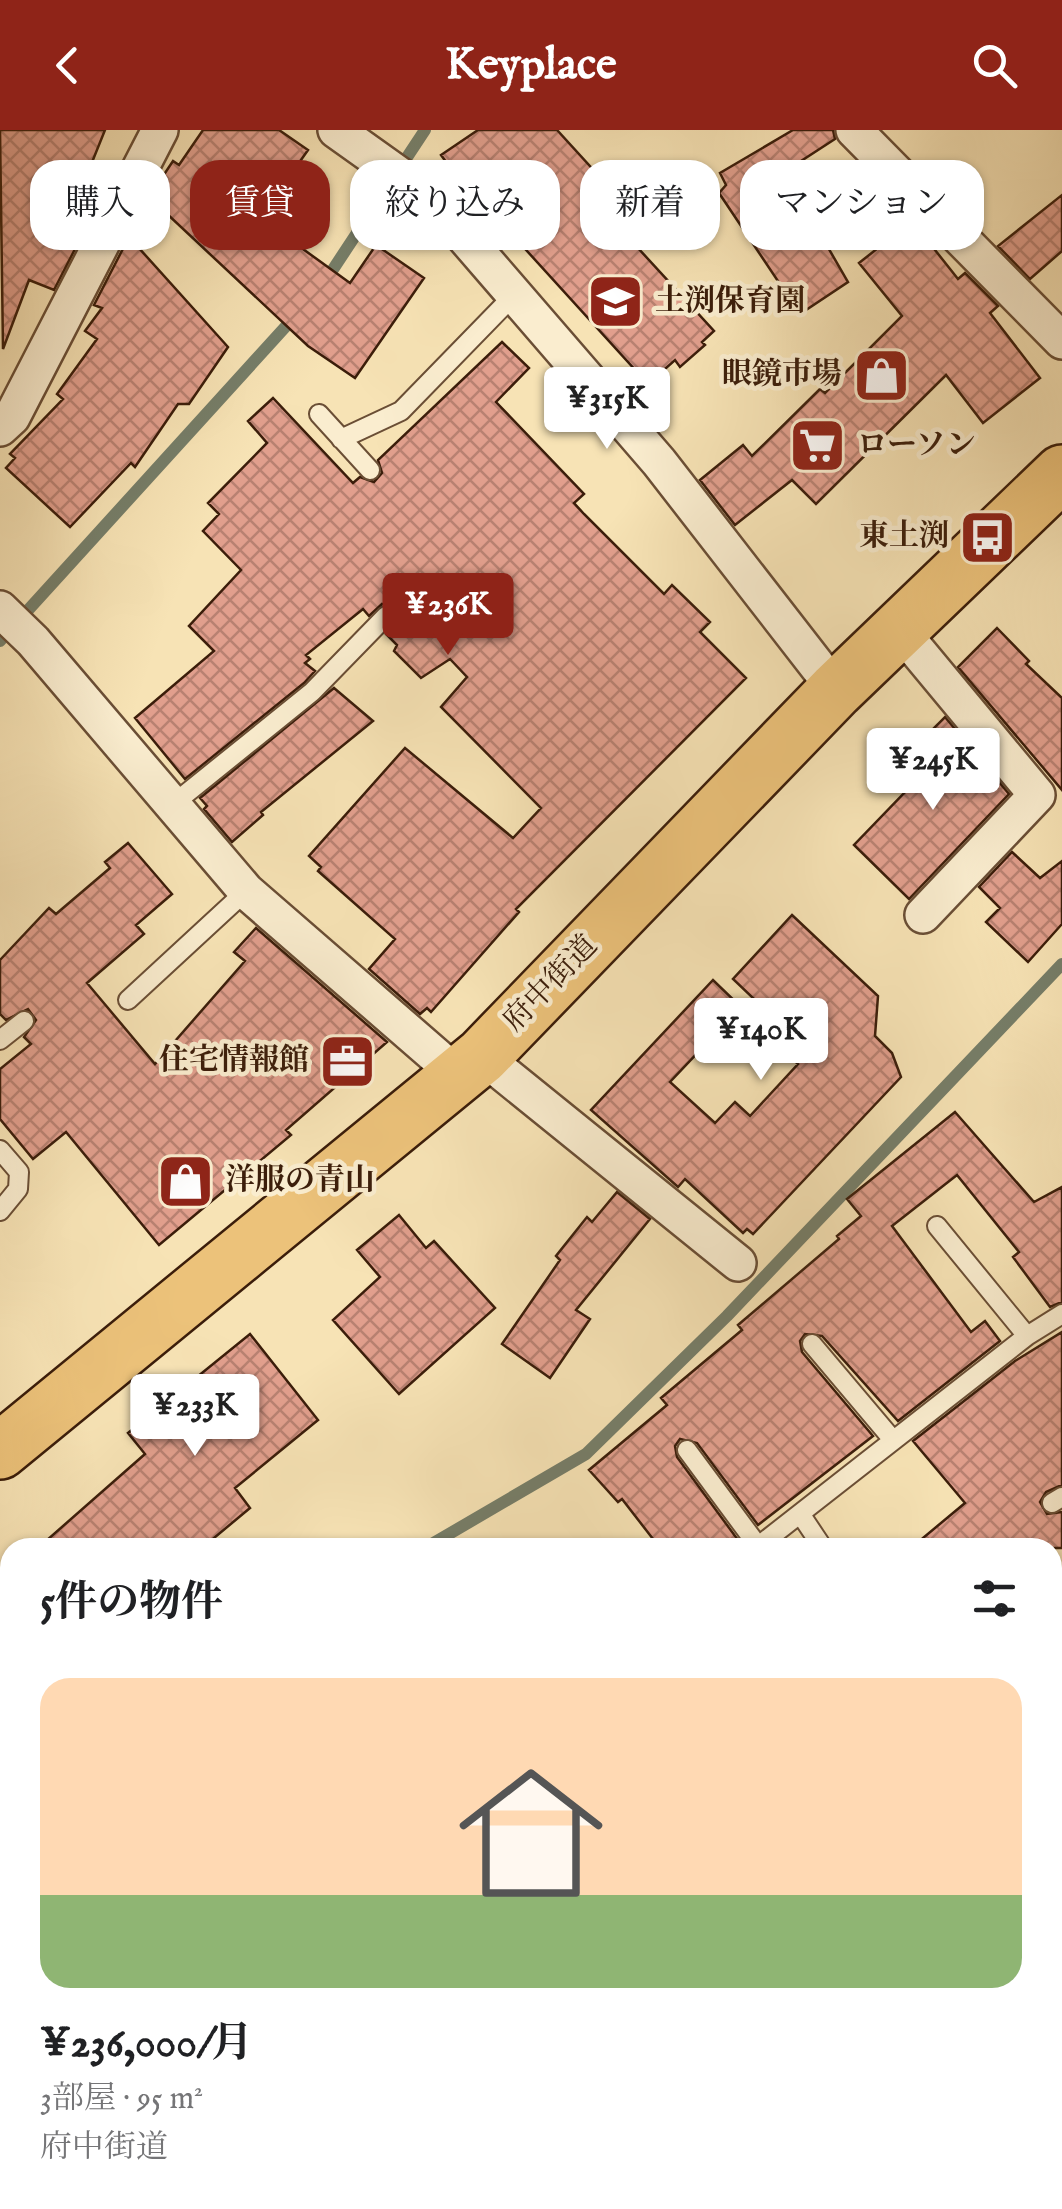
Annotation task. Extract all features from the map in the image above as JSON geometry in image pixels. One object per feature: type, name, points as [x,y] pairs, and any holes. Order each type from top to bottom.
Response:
[{"type":"main road","name":"府中街道","points":[[0,1451],[470,1066],[836,690],[1061,474]]},
{"type":"street","points":[[0,428],[12,417],[160,130]]},
{"type":"street","points":[[336,130],[398,172],[512,296],[658,462],[836,690]]},
{"type":"street","points":[[854,130],[1062,341]]},
{"type":"street","points":[[1,610],[33,642],[246,891],[470,1066],[738,1263]]},
{"type":"street","points":[[900,630],[1037,796],[923,915]]},
{"type":"lane","points":[[341,440],[401,411],[512,296]]},
{"type":"lane","points":[[319,414],[370,470]]},
{"type":"lane","points":[[172,804],[312,692],[386,616]]},
{"type":"lane","points":[[128,1000],[246,891]]},
{"type":"lane","points":[[0,1040],[24,1021]]},
{"type":"lane","points":[[0,1150],[19,1172],[18,1189],[0,1211]]},
{"type":"lane","points":[[937,1226],[1027,1336]]},
{"type":"lane","points":[[769,1538],[1027,1336],[1062,1314]]},
{"type":"lane","points":[[812,1344],[893,1440]]},
{"type":"lane","points":[[686,1450],[750,1538]]},
{"type":"lane","points":[[801,1515],[816,1538]]},
{"type":"building","points":[[0,130],[105,130],[93,160],[30,160],[30,250],[74,250],[54,290],[29,280],[3,349]]},
{"type":"building","points":[[203,130],[279,130],[308,150],[301,160],[190,160],[190,235],[170,217],[170,166],[173,161],[179,165]]},
{"type":"building","points":[[478,130],[557,130],[584,160],[580,160],[580,250],[640,250],[714,331],[702,342],[705,345],[680,367],[675,360],[648,384],[526,250],[560,250],[560,160],[445,160],[441,155]]},
{"type":"building","points":[[793,130],[833,130],[835,139],[803,160],[742,160]]},
{"type":"building","points":[[740,161],[740,224],[720,194],[726,185],[720,173]]},
{"type":"building","points":[[1062,195],[1062,251],[1030,279],[998,246]]},
{"type":"building","points":[[122,250],[141,250],[228,347],[189,404],[178,404],[135,467],[131,463],[70,527],[6,468],[15,458],[10,454],[63,399],[57,394],[97,339],[85,331],[102,308],[94,305]]},
{"type":"building","points":[[206,250],[304,250],[350,283],[373,250],[383,250],[424,278],[355,378],[308,346]]},
{"type":"building","points":[[757,250],[829,250],[848,282],[800,314]]},
{"type":"building","points":[[875,250],[935,250],[958,279],[965,273],[998,306],[990,313],[1040,378],[983,423],[946,375],[816,504],[792,480],[735,525],[700,480],[743,445],[752,456],[820,389],[825,393],[902,316],[859,263]]},
{"type":"building","points":[[502,342],[529,368],[496,402],[584,494],[574,503],[584,514],[664,594],[672,585],[710,622],[700,632],[746,678],[516,909],[519,912],[431,1012],[427,1008],[420,1014],[369,969],[395,939],[318,871],[321,867],[309,856],[405,748],[513,838],[541,808],[441,707],[467,677],[450,659],[421,678],[394,651],[397,645],[386,634],[398,620],[395,608],[382,604],[369,616],[363,609],[306,655],[310,659],[305,663],[315,671],[304,683],[185,779],[135,718],[214,651],[189,626],[241,570],[203,531],[219,514],[208,503],[267,443],[248,421],[273,398],[353,483],[360,477],[374,482],[382,473],[378,460]]},
{"type":"building","points":[[997,628],[1029,661],[1026,664],[1062,698],[1062,790],[958,667]]},
{"type":"building","points":[[334,688],[373,721],[261,812],[263,815],[232,842],[204,809],[207,806],[200,798]]},
{"type":"building","points":[[945,717],[1009,794],[909,899],[854,845],[936,760],[926,750],[933,742],[927,735]]},
{"type":"building","points":[[128,843],[172,894],[136,925],[144,934],[87,983],[155,1064],[245,961],[234,952],[256,928],[387,1042],[286,1130],[291,1135],[159,1245],[66,1132],[33,1159],[0,1119],[0,1069],[31,1044],[24,1037],[36,1020],[28,1009],[6,1020],[0,1014],[0,960],[49,908],[56,914],[110,868],[105,862]]},
{"type":"building","points":[[1012,852],[1040,878],[1062,861],[1062,924],[1028,962],[986,922],[1000,908],[979,887]]},
{"type":"building","points":[[792,915],[878,996],[875,1036],[892,1053],[901,1077],[753,1234],[747,1229],[743,1233],[685,1179],[678,1187],[591,1110],[713,980],[741,1007],[670,1082],[715,1123],[735,1102],[750,1116],[798,1064],[784,1051],[796,1039],[733,979]]},
{"type":"building","points":[[955,1112],[1034,1202],[1062,1187],[1062,1302],[1050,1307],[1013,1257],[1019,1252],[957,1175],[892,1226],[971,1332],[985,1321],[1000,1341],[898,1421],[822,1336],[805,1334],[800,1341],[802,1352],[873,1436],[758,1525],[697,1443],[680,1439],[675,1446],[677,1457],[737,1538],[652,1538],[622,1499],[618,1502],[589,1470],[667,1405],[661,1398],[742,1330],[738,1325],[861,1216],[847,1199]]},
{"type":"building","points":[[617,1192],[650,1219],[576,1310],[590,1319],[550,1378],[502,1344],[560,1260],[556,1256],[587,1217],[592,1222]]},
{"type":"building","points":[[399,1215],[426,1248],[434,1241],[495,1308],[399,1394],[333,1320],[380,1277],[357,1250]]},
{"type":"building","points":[[1062,1332],[1062,1485],[1046,1492],[1040,1502],[1047,1514],[1062,1512],[1062,1538],[923,1538],[965,1503],[913,1441],[1015,1361]]},
{"type":"building","points":[[250,1334],[318,1420],[235,1488],[250,1508],[214,1538],[49,1538],[145,1454],[128,1433]]},
{"type":"waterway","points":[[324,283],[425,130]]},
{"type":"waterway","points":[[0,641],[298,313]]},
{"type":"waterway","points":[[442,1538],[586,1454],[727,1316],[1062,964]]},
{"type":"place","name":"土渕保育園","points":[[616,302]]},
{"type":"place","name":"眼鏡市場","points":[[881,375]]},
{"type":"place","name":"ローソン","points":[[818,446]]},
{"type":"place","name":"東土渕","points":[[988,537]]},
{"type":"place","name":"住宅情報館","points":[[348,1061]]},
{"type":"place","name":"洋服の青山","points":[[186,1181]]}]
